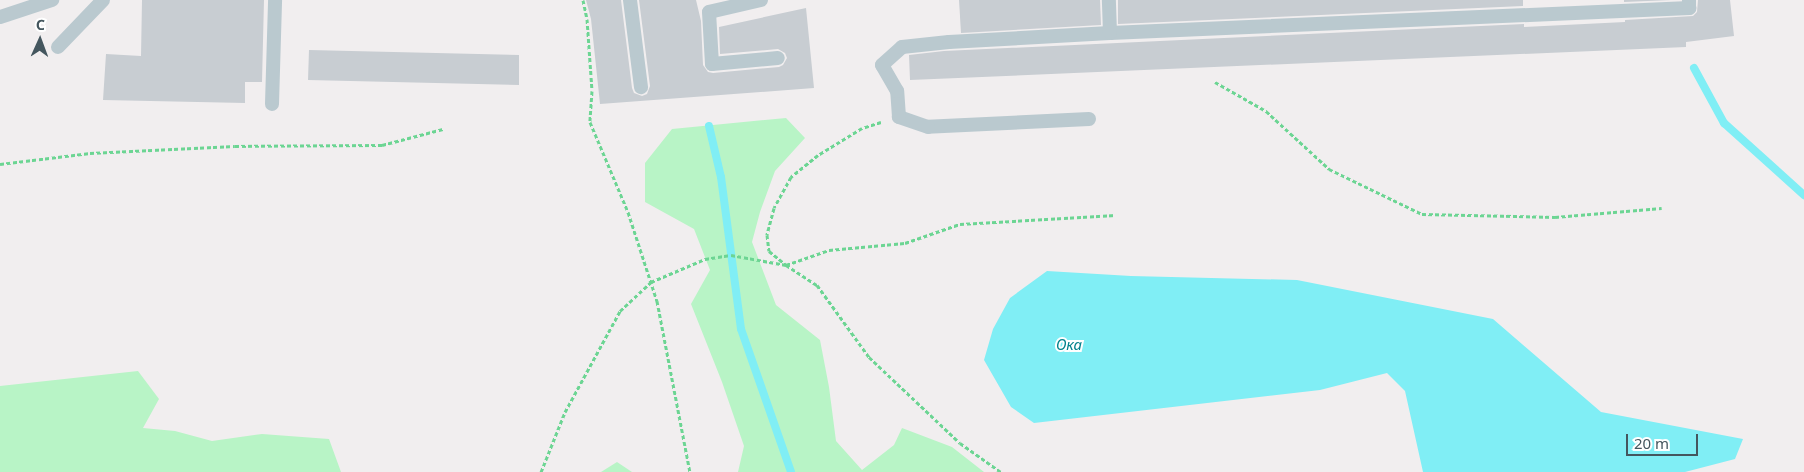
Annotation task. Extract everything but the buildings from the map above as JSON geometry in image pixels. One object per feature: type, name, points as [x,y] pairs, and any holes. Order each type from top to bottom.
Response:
[{"type":"lane","points":[[0,17],[52,0]]},
{"type":"lane","points":[[58,47],[103,0]]},
{"type":"lane","points":[[272,104],[275,0]]},
{"type":"lane","points":[[630,0],[641,87]]},
{"type":"lane","points":[[761,0],[707,6],[712,64],[778,58]]},
{"type":"lane","points":[[1109,0],[1110,33]]},
{"type":"lane","points":[[1089,119],[928,127],[899,117],[897,91],[882,65],[902,47],[949,42],[1110,33],[1689,8],[1689,0]]},
{"type":"path","points":[[583,0],[587,19],[592,91],[590,122],[628,212],[651,282],[673,379],[690,472]]},
{"type":"path","points":[[1215,82],[1266,111],[1329,169],[1422,214],[1555,218],[1662,208]]},
{"type":"path","points":[[899,117],[862,128],[818,155],[791,177],[774,208],[767,235],[769,250],[786,265],[817,285],[869,357],[960,443],[1001,472]]},
{"type":"path","points":[[0,164],[100,153],[235,146],[382,145],[443,130]]},
{"type":"path","points":[[541,472],[565,412],[620,310],[651,282],[705,259],[731,255],[786,265],[829,250],[905,243],[960,224],[1116,215]]},
{"type":"green space","points":[[786,118],[805,138],[775,171],[760,212],[752,242],[776,305],[820,340],[829,387],[836,441],[862,470],[894,445],[902,428],[952,447],[984,472],[738,472],[744,446],[722,382],[691,304],[710,270],[694,229],[645,202],[645,163],[672,129]]},
{"type":"green space","points":[[138,371],[159,399],[143,428],[175,431],[212,441],[262,434],[329,439],[341,472],[0,472],[0,386]]},
{"type":"green space","points":[[617,462],[632,472],[601,472]]},
{"type":"water","name":"Ока","points":[[1047,271],[1131,276],[1297,280],[1493,319],[1601,412],[1743,439],[1735,459],[1685,472],[1423,472],[1405,391],[1387,373],[1320,390],[1034,423],[1011,407],[984,360],[993,329],[1010,298]]},
{"type":"waterway","points":[[1694,68],[1724,123],[1804,195]]},
{"type":"waterway","points":[[709,126],[721,177],[741,329],[791,472]]}]
